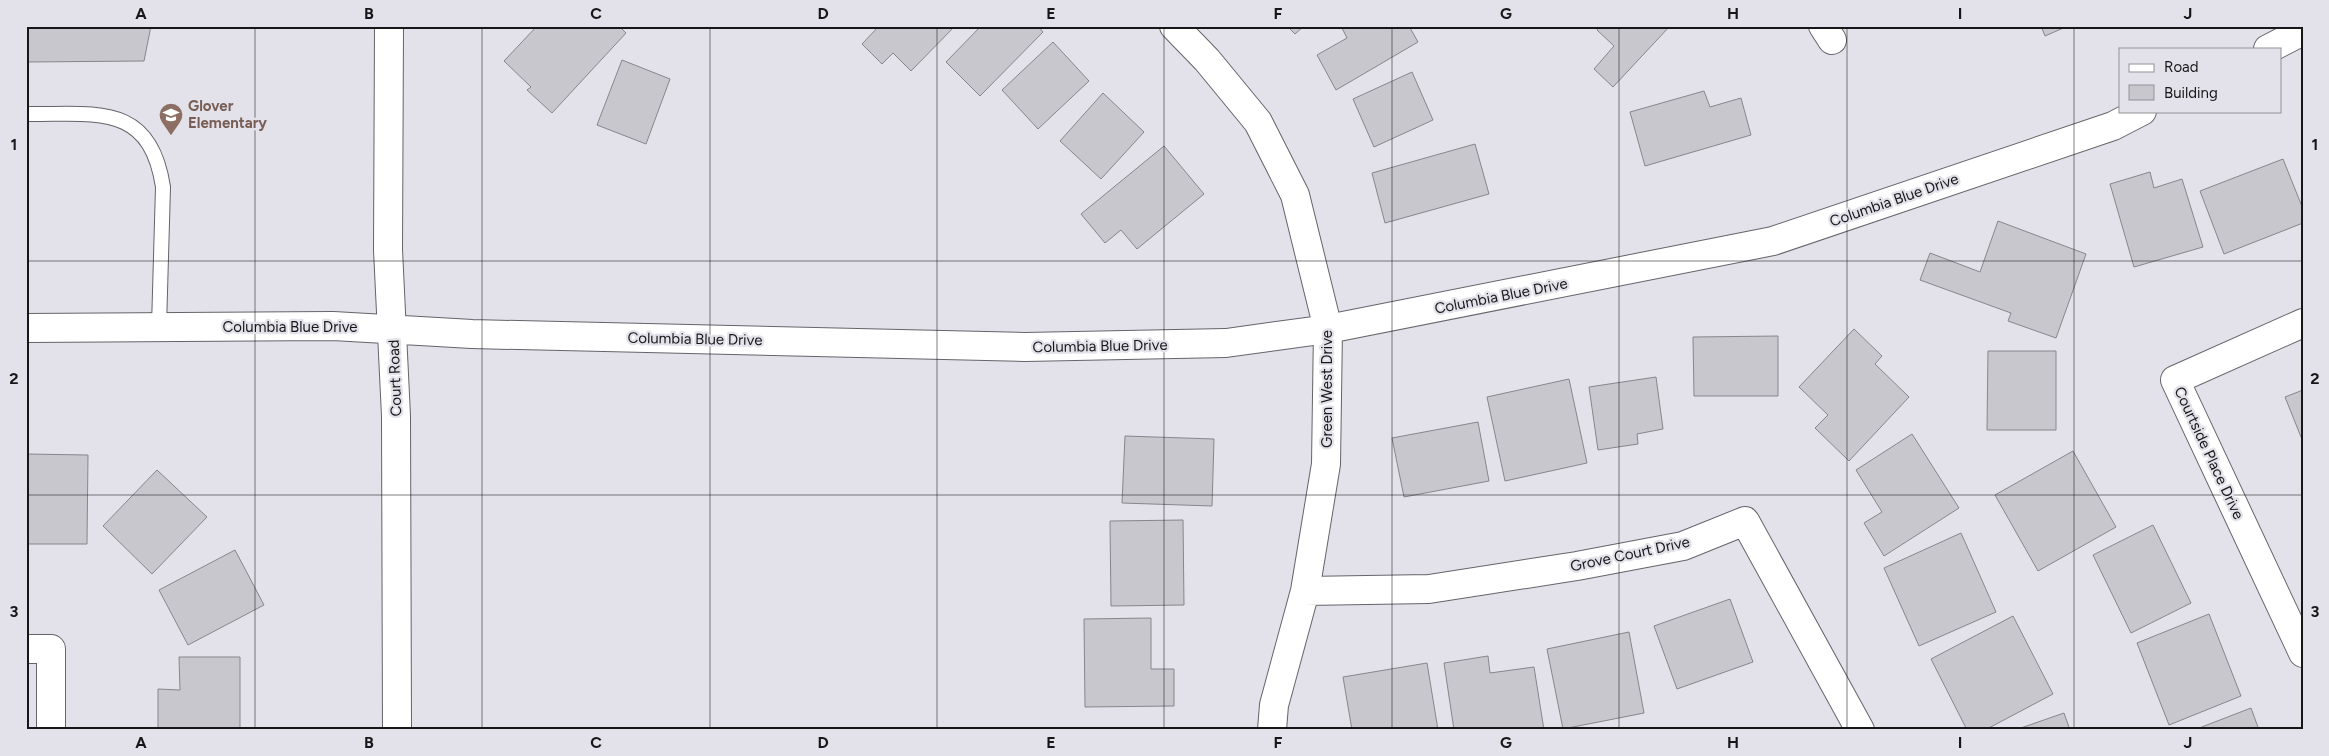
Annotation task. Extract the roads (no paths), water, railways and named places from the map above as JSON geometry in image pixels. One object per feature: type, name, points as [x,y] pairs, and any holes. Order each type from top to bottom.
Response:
[{"type":"street","name":"Court Road","points":[[389,26],[388,250],[396,425],[397,730]]},
{"type":"street","name":"Green West Drive","points":[[1174,26],[1207,60],[1258,122],[1295,195],[1328,330],[1326,464],[1305,591],[1274,705],[1272,730]]},
{"type":"street","points":[[2270,48],[2303,31]]},
{"type":"street","name":"Columbia Blue Drive","points":[[26,328],[333,326],[472,334],[1025,348],[1226,343],[1328,330],[1773,241],[2113,126],[2140,112]]},
{"type":"street","name":"Courtside Place Drive","points":[[2303,323],[2175,380],[2303,653]]},
{"type":"street","name":"Grove Court Drive","points":[[1305,591],[1429,588],[1577,566],[1683,546],[1745,521],[1860,730]]},
{"type":"street","points":[[26,649],[51,649],[51,730]]},
{"type":"lane","points":[[26,114],[111,116],[135,127],[150,144],[160,165],[163,187],[158,327]]},
{"type":"place","name":"Glover Elementary","points":[[171,136]]}]
